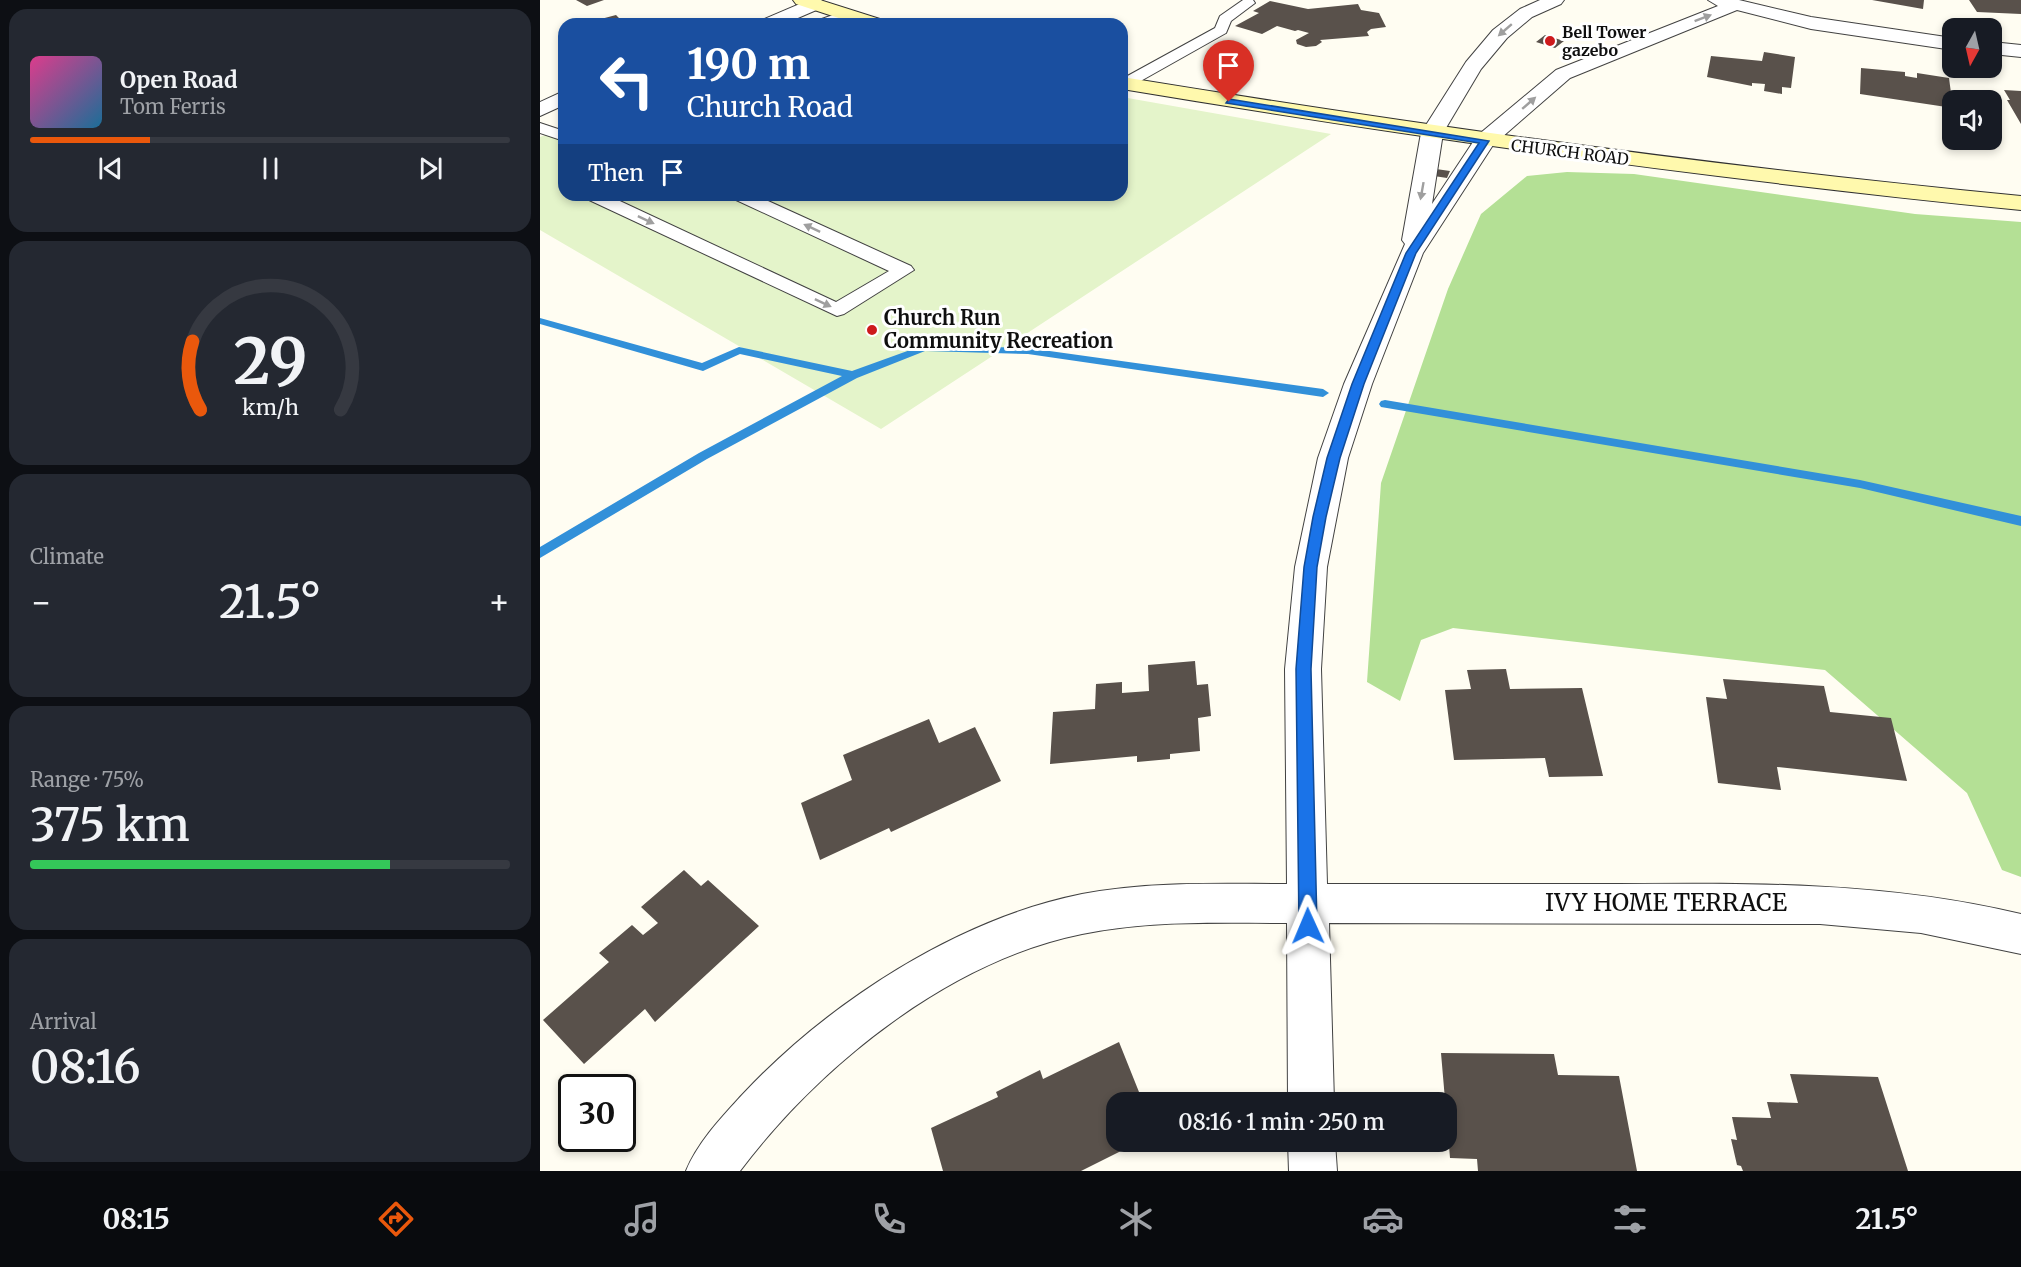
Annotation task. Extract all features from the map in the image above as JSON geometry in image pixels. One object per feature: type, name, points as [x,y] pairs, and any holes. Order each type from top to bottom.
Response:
[{"type":"main road","points":[[809,2],[856,18]]},
{"type":"main road","name":"CHURCH ROAD","points":[[1128,85],[1485,141],[1758,176],[2021,203]]},
{"type":"street","points":[[1411,253],[1432,133],[1473,66],[1500,34],[1526,13],[1555,0]]},
{"type":"street","points":[[780,18],[809,2]]},
{"type":"street","points":[[1311,1092],[1303,669],[1311,567],[1334,458],[1358,384],[1411,253],[1485,141],[1563,74],[1726,3],[1811,23],[1942,42]]},
{"type":"street","points":[[839,18],[846,15]]},
{"type":"street","points":[[2002,49],[2021,51]]},
{"type":"street","points":[[540,110],[558,100]]},
{"type":"street","points":[[540,119],[558,116]]},
{"type":"street","name":"IVY HOME TERRACE","points":[[710,1171],[731,1142],[791,1077],[844,1030],[883,1002],[993,942],[1053,921],[1109,910],[1178,903],[1798,902],[1909,910],[1980,923],[2021,934]]},
{"type":"street","points":[[1312,1152],[1313,1171]]},
{"type":"lane","points":[[1128,81],[1221,30],[1226,19],[1248,3]]},
{"type":"lane","points":[[540,128],[558,134]]},
{"type":"lane","points":[[606,201],[837,310],[904,270],[753,201]]},
{"type":"green space","name":"Church Run Community Recreation","points":[[1128,98],[1331,134],[881,429],[540,230],[540,137],[558,130],[558,201],[1128,201]]},
{"type":"green space","points":[[1567,172],[1634,174],[1915,214],[2021,222],[2021,877],[2002,870],[1967,793],[1825,670],[1453,628],[1421,640],[1400,701],[1367,682],[1381,483],[1448,289],[1481,214],[1527,176]]},
{"type":"building","points":[[576,0],[604,0],[587,6]]},
{"type":"building","points":[[1872,0],[1924,0],[1923,9]]},
{"type":"building","points":[[1969,0],[2021,0],[2021,14],[1977,12]]},
{"type":"building","points":[[1270,1],[1308,9],[1358,4],[1361,10],[1379,13],[1386,27],[1371,29],[1367,32],[1369,36],[1320,40],[1322,42],[1316,46],[1306,47],[1297,44],[1296,40],[1309,33],[1277,26],[1262,34],[1235,26],[1259,13],[1253,11]]},
{"type":"building","name":"Bell Tower gazebo","points":[[1545,35],[1564,41],[1555,48],[1536,42]]},
{"type":"building","points":[[1764,52],[1795,57],[1791,88],[1782,87],[1782,94],[1764,91],[1765,84],[1752,83],[1752,86],[1707,77],[1711,56],[1762,61]]},
{"type":"building","points":[[1861,68],[1905,72],[1905,76],[1917,78],[1917,73],[1949,78],[1951,90],[1942,90],[1942,106],[1860,94]]},
{"type":"building","points":[[2004,90],[2021,91],[2021,124],[2007,100],[2010,100]]},
{"type":"building","points":[[1436,169],[1450,171],[1447,178],[1434,176]]},
{"type":"building","points":[[1195,661],[1197,685],[1208,684],[1211,716],[1198,718],[1200,751],[1170,754],[1170,759],[1137,762],[1137,756],[1050,764],[1053,712],[1095,709],[1096,684],[1122,682],[1122,693],[1149,691],[1148,665]]},
{"type":"building","points":[[1506,669],[1510,689],[1582,688],[1603,776],[1549,777],[1545,758],[1454,760],[1445,690],[1471,689],[1467,670]]},
{"type":"building","points":[[1723,679],[1824,686],[1830,712],[1891,718],[1907,781],[1777,767],[1781,790],[1718,783],[1706,697],[1727,699]]},
{"type":"building","points":[[929,719],[939,743],[975,727],[1001,781],[891,832],[889,828],[820,860],[801,803],[852,780],[843,755]]},
{"type":"building","points":[[684,870],[701,886],[708,880],[759,926],[655,1022],[645,1009],[584,1064],[543,1020],[609,962],[599,953],[632,925],[643,935],[658,923],[641,907]]},
{"type":"building","points":[[1119,1042],[1139,1092],[1106,1092],[1106,1152],[1119,1152],[1081,1171],[943,1171],[931,1128],[998,1097],[996,1092],[1040,1070],[1043,1079]]},
{"type":"building","points":[[1441,1053],[1554,1054],[1558,1075],[1619,1076],[1637,1171],[1478,1171],[1477,1159],[1450,1158],[1449,1152],[1457,1152],[1457,1092],[1444,1092]]},
{"type":"building","points":[[1790,1074],[1878,1077],[1908,1171],[1743,1171],[1741,1166],[1737,1165],[1731,1139],[1737,1140],[1732,1117],[1771,1118],[1767,1102],[1798,1103]]},
{"type":"waterway","points":[[540,321],[703,367],[739,350],[853,375]]},
{"type":"waterway","points":[[853,375],[924,348],[1028,351],[1323,393]]},
{"type":"waterway","points":[[540,553],[703,456],[853,375]]},
{"type":"waterway","points":[[1385,404],[1860,484],[2021,521]]},
{"type":"place","name":"Bell Tower gazebo","points":[[1550,41]]},
{"type":"place","name":"Church Run Community Recreation","points":[[872,330]]},
{"type":"route","points":[[1229,102],[1485,141],[1411,253],[1358,384],[1334,458],[1320,517],[1311,567],[1303,669],[1308,926]]}]
